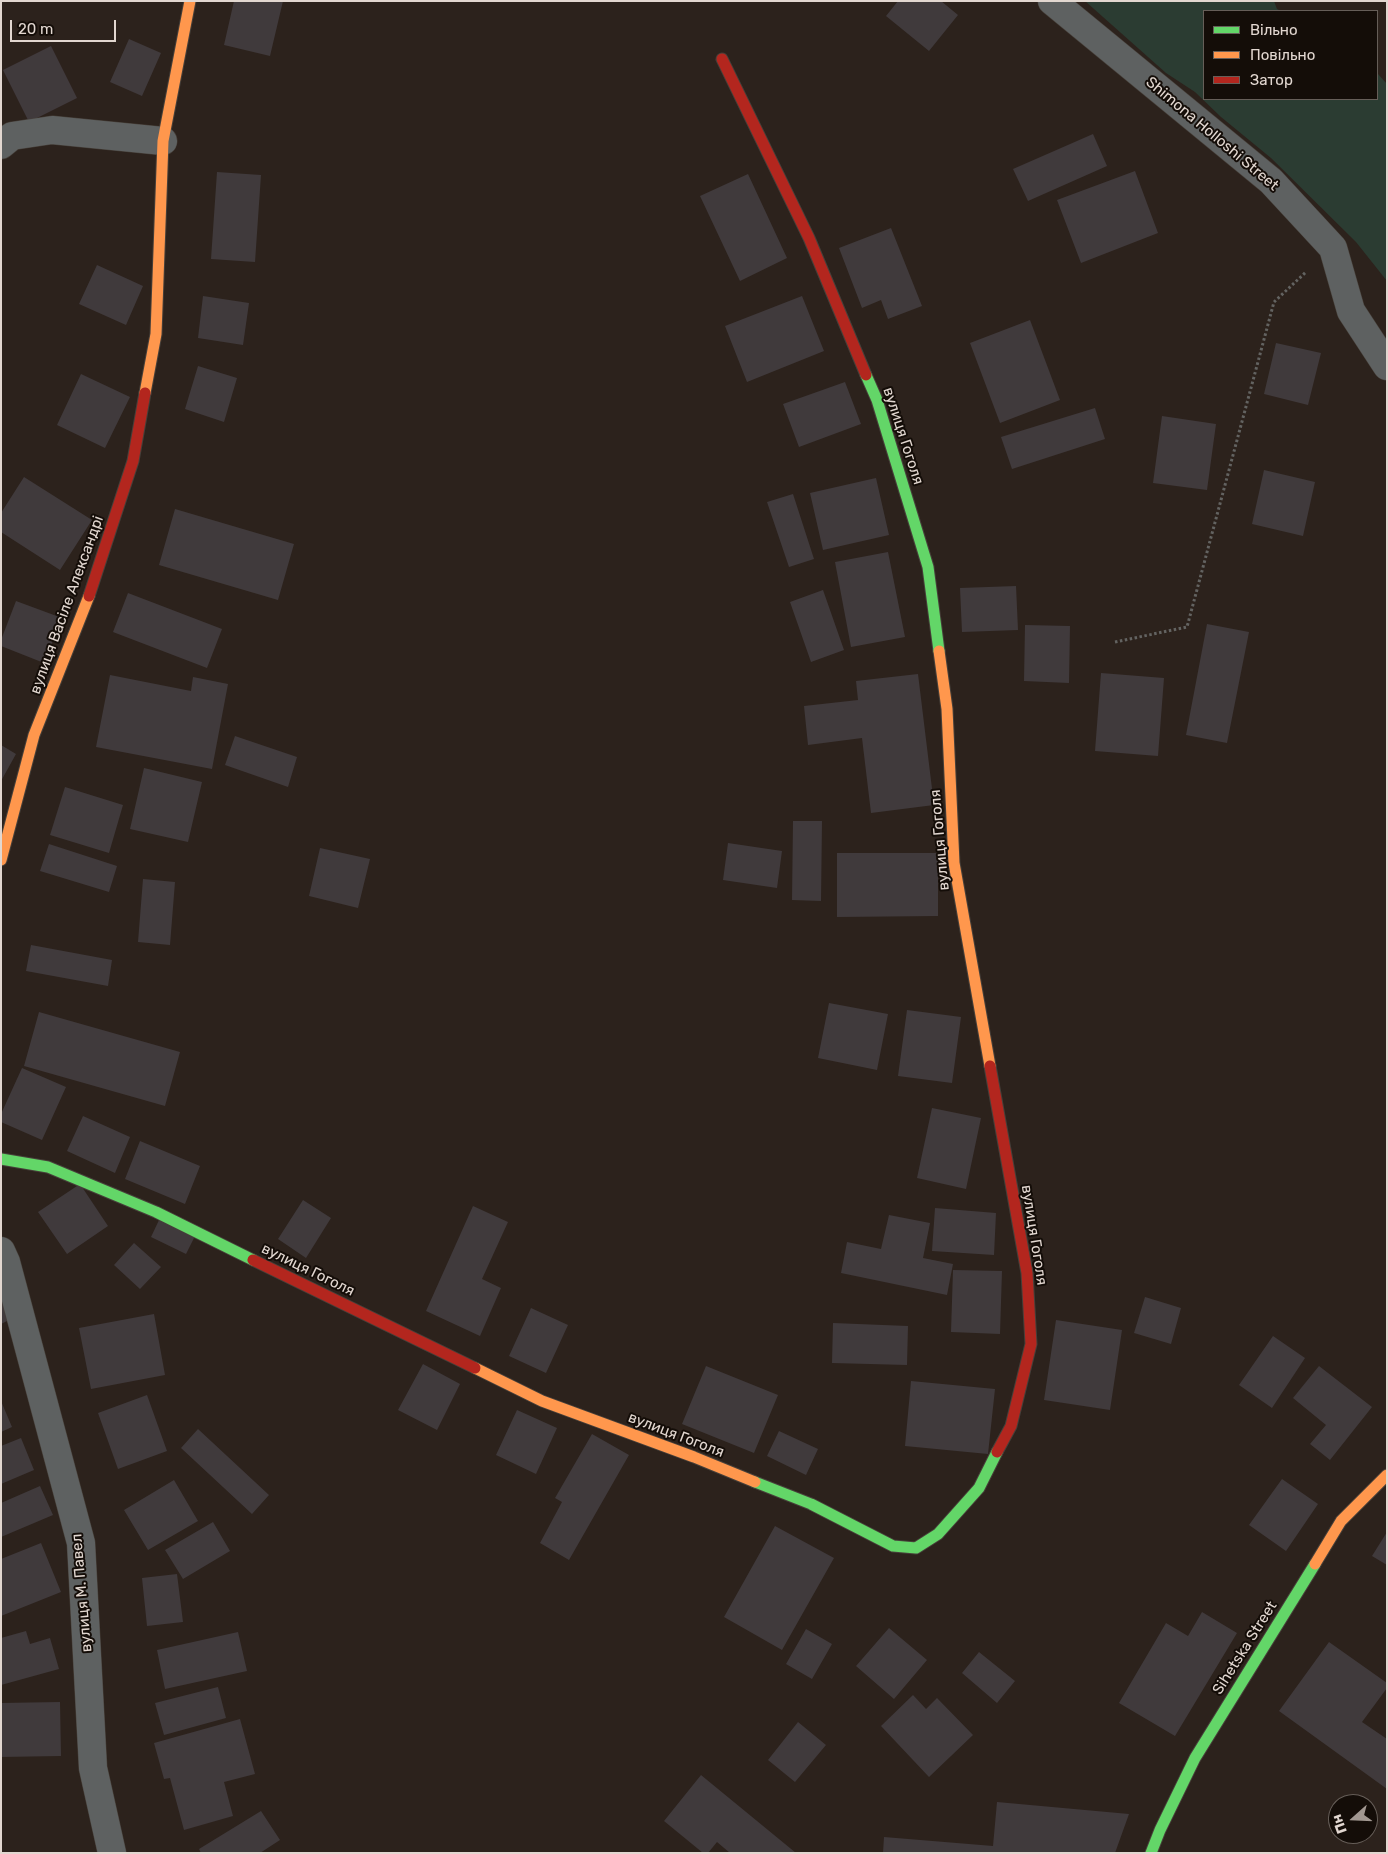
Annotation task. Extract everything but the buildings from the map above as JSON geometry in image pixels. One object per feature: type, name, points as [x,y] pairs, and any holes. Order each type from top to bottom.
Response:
[{"type":"street","name":"вулиця Васіле Александрі","points":[[1,860],[34,735],[96,580],[133,461],[156,334],[164,141],[190,1]]},
{"type":"street","name":"Shimona Holloshi Street","points":[[1052,1],[1271,181],[1332,248],[1351,311],[1387,366]]},
{"type":"street","name":"вулиця Гоголя","points":[[1,1159],[48,1167],[156,1212],[542,1401],[694,1457],[811,1504],[893,1546],[916,1548],[938,1534],[979,1488],[1011,1426],[1031,1344],[1027,1272],[954,864],[947,709],[928,567],[877,400],[809,238],[722,60]]},
{"type":"street","points":[[1,146],[12,136],[52,130],[164,141]]},
{"type":"street","name":"вулиця М. Павел","points":[[1,1251],[6,1262],[81,1543],[93,1768],[112,1853]]},
{"type":"street","name":"Sihetska Street","points":[[1151,1853],[1195,1758],[1341,1521],[1387,1475]]},
{"type":"path","points":[[1115,642],[1187,627],[1274,302],[1332,248]]},
{"type":"green space","points":[[1085,1],[1274,1],[1279,10],[1203,10],[1203,100],[1195,92],[1166,73]]},
{"type":"green space","points":[[1378,74],[1387,84],[1387,281],[1356,242],[1271,158],[1203,100],[1378,100]]},
{"type":"traffic: fast","points":[[866,375],[877,400],[928,567],[939,651]]},
{"type":"traffic: fast","points":[[1,1159],[48,1167],[156,1212],[253,1260]]},
{"type":"traffic: fast","points":[[755,1482],[811,1504],[893,1546],[916,1548],[938,1534],[979,1488],[997,1452]]},
{"type":"traffic: fast","points":[[1151,1853],[1195,1758],[1315,1564]]},
{"type":"traffic: slow","points":[[145,393],[156,334],[163,141],[190,1]]},
{"type":"traffic: slow","points":[[1,860],[34,735],[89,596]]},
{"type":"traffic: slow","points":[[939,651],[947,709],[954,863],[990,1066]]},
{"type":"traffic: slow","points":[[475,1368],[542,1401],[694,1457],[755,1482]]},
{"type":"traffic: slow","points":[[1315,1564],[1341,1521],[1387,1475]]},
{"type":"traffic: jam","points":[[722,59],[809,238],[866,375]]},
{"type":"traffic: jam","points":[[89,596],[133,461],[145,393]]},
{"type":"traffic: jam","points":[[990,1066],[1027,1273],[1031,1344],[1011,1426],[997,1452]]},
{"type":"traffic: jam","points":[[253,1260],[475,1368]]}]
